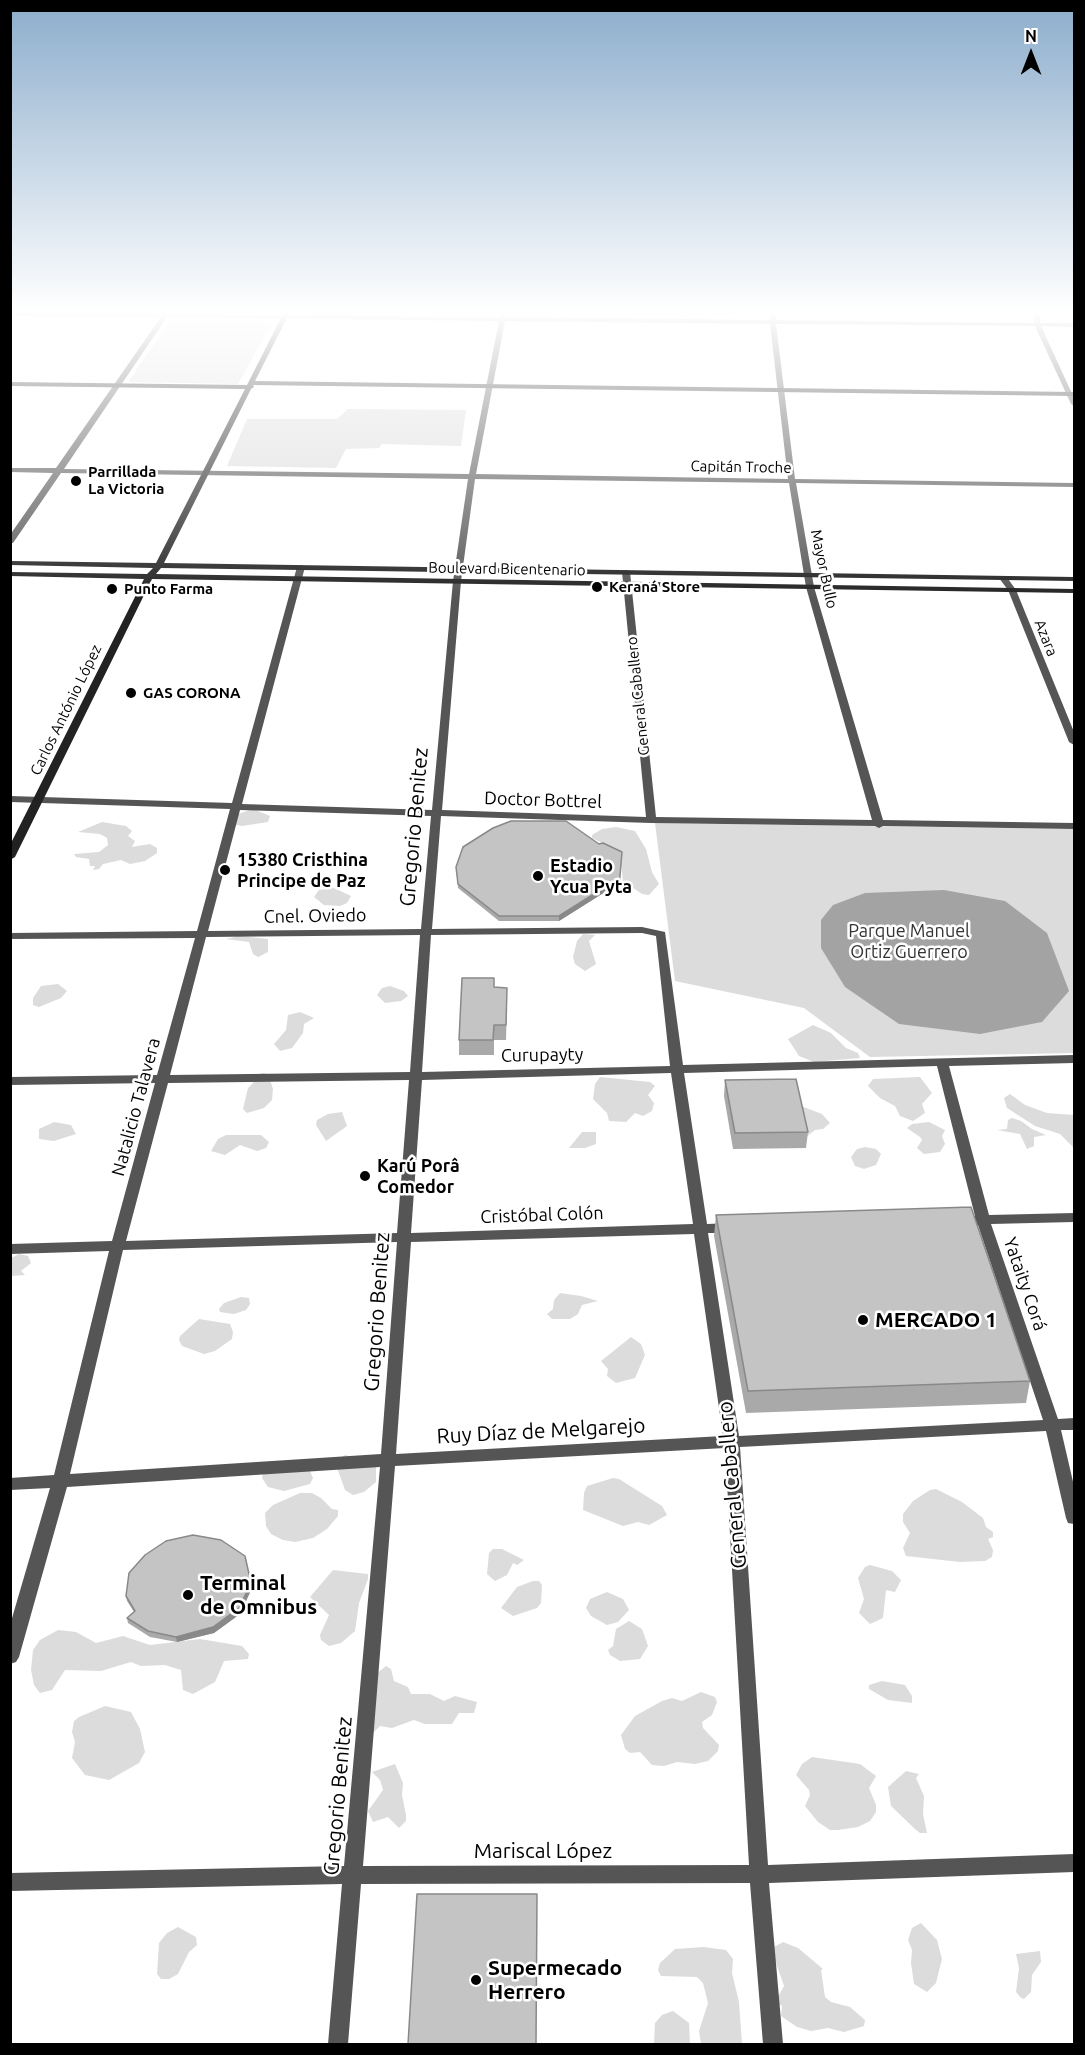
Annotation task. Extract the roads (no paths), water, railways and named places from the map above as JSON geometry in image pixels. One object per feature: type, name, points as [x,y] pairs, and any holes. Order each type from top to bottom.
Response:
[{"type":"main road","name":"Carlos António López","points":[[10,857],[148,576],[159,565],[240,408]]},
{"type":"main road","name":"Boulevard Bicentenario","points":[[10,563],[159,565],[299,573],[459,576],[627,584],[1074,591]]},
{"type":"main road","name":"Boulevard Bicentenario","points":[[459,576],[626,572],[1074,579]]},
{"type":"main road","name":"Boulevard Bicentenario","points":[[10,574],[148,576],[299,573]]},
{"type":"street","points":[[10,541],[103,408]]},
{"type":"street","name":"Gregorio Benitez","points":[[338,2044],[388,1460],[402,1238],[426,932],[459,576],[472,476],[484,408]]},
{"type":"street","name":"Mayor Bullo","points":[[783,408],[792,481],[810,587],[879,825]]},
{"type":"street","name":"Capitán Troche","points":[[10,470],[1074,485]]},
{"type":"street","name":"General Caballero","points":[[626,572],[651,820]]},
{"type":"street","name":"Natalicio Talavera","points":[[10,1657],[60,1482],[117,1247],[299,573]]},
{"type":"street","name":"Azara","points":[[1004,578],[1012,590],[1074,742]]},
{"type":"street","name":"Doctor Bottrel","points":[[10,799],[651,820],[1074,826]]},
{"type":"street","name":"General Caballero","points":[[656,931],[663,938],[677,1070],[732,1443],[759,1874],[773,2044]]},
{"type":"street","name":"Cnel. Oviedo","points":[[10,936],[656,931]]},
{"type":"street","name":"Curupayty","points":[[10,1081],[415,1076],[1074,1059]]},
{"type":"street","name":"Yataity Corá","points":[[942,1061],[983,1220],[1052,1425],[1074,1518]]},
{"type":"street","points":[[947,1221],[1074,1217]]},
{"type":"street","name":"Cristóbal Colón","points":[[10,1250],[747,1227]]},
{"type":"street","name":"Ruy Díaz de Melgarejo","points":[[10,1484],[388,1460],[1074,1424]]},
{"type":"street","name":"Mariscal López","points":[[10,1882],[352,1875],[759,1874],[1074,1863]]},
{"type":"place","name":"Parrillada La Victoria","points":[[76,481]]},
{"type":"place","name":"Keraná Store","points":[[597,587]]},
{"type":"place","name":"Punto Farma","points":[[112,589]]},
{"type":"place","name":"GAS CORONA","points":[[131,693]]},
{"type":"place","name":"15380 Cristhina Principe de Paz","points":[[225,870]]},
{"type":"place","name":"Estadio Ycua Pyta","points":[[538,876]]},
{"type":"place","name":"Karú Porâ Comedor","points":[[365,1176]]},
{"type":"place","name":"MERCADO 1","points":[[863,1320]]},
{"type":"place","name":"Terminal de Omnibus","points":[[188,1595]]},
{"type":"place","name":"Supermecado Herrero","points":[[476,1980]]},
{"type":"park label","name":"Parque Manuel Ortiz Guerrero","points":[[909,941]]}]
